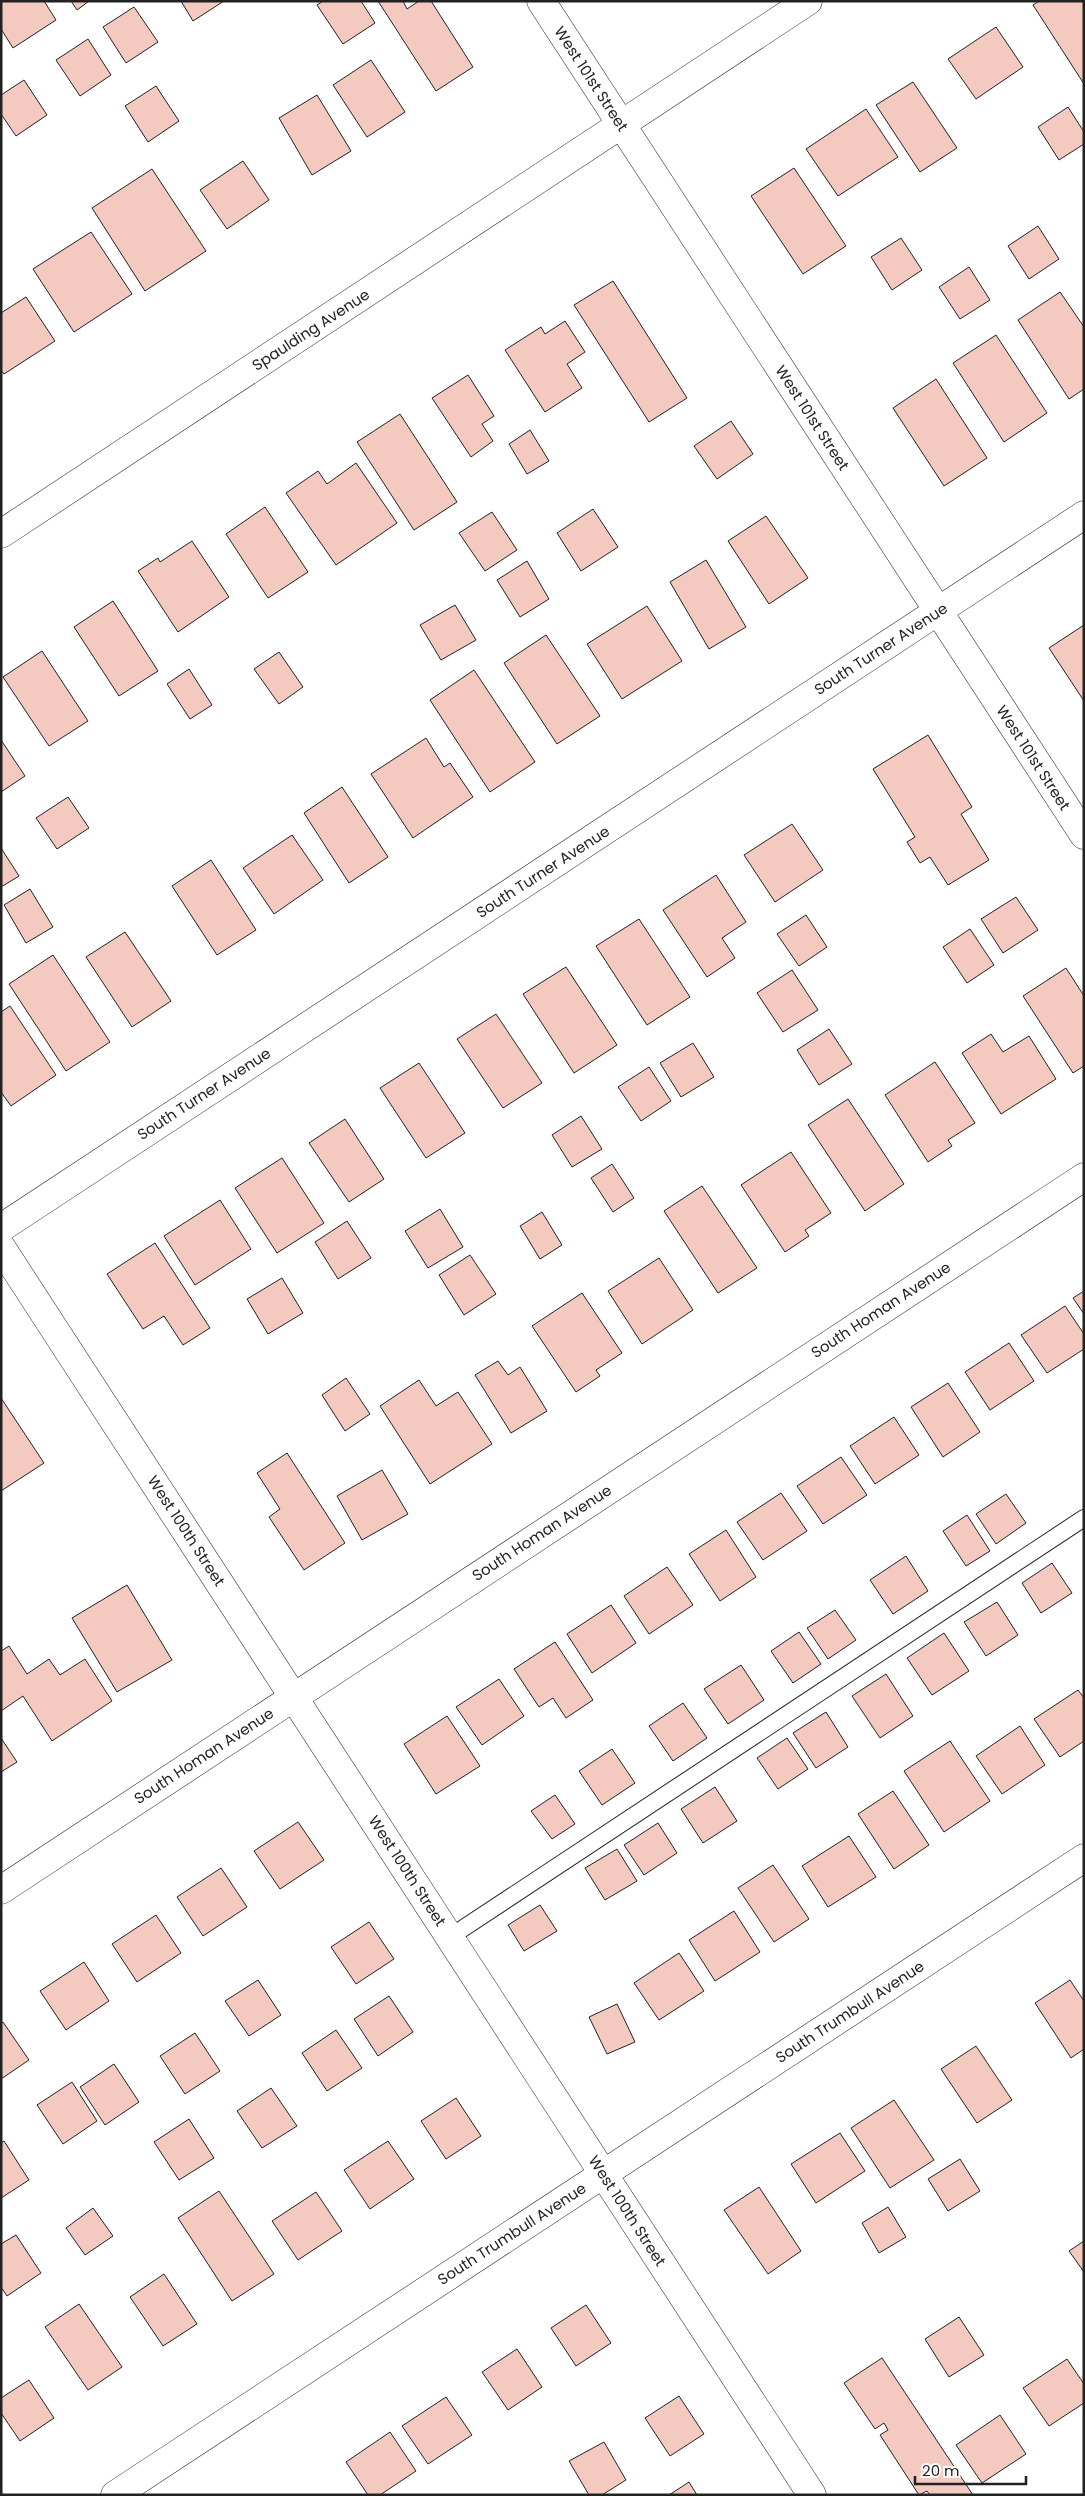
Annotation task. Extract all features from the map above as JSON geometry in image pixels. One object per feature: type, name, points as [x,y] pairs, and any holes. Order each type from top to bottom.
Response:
[{"type":"street","name":"West 101st Street","points":[[541,1],[1084,835]]},
{"type":"street","name":"Spaulding Avenue","points":[[1,534],[808,1]]},
{"type":"street","name":"South Turner Avenue","points":[[1,1228],[1084,515]]},
{"type":"street","name":"South Homan Avenue","points":[[1,1890],[1084,1177]]},
{"type":"street","name":"West 100th Street","points":[[1,1247],[812,2495]]},
{"type":"street","name":"South Trumbull Avenue","points":[[115,2495],[1084,1858]]},
{"type":"lane","points":[[450,1937],[1084,1518]]},
{"type":"building","points":[[1,1],[44,1],[56,20],[13,48],[1,29]]},
{"type":"building","points":[[71,1],[89,1],[77,10]]},
{"type":"building","points":[[181,1],[224,1],[193,21]]},
{"type":"building","points":[[323,1],[361,1],[375,23],[343,44],[317,5]]},
{"type":"building","points":[[378,1],[403,1],[407,9],[419,1],[431,1],[473,67],[436,91]]},
{"type":"building","points":[[1039,1],[1082,1],[1084,4],[1084,84],[1033,5]]},
{"type":"building","points":[[134,7],[158,42],[126,63],[103,27]]},
{"type":"building","points":[[996,27],[1023,67],[976,99],[948,59]]},
{"type":"building","points":[[88,39],[111,75],[80,96],[56,60]]},
{"type":"building","points":[[371,60],[405,112],[367,137],[333,85]]},
{"type":"building","points":[[24,80],[47,115],[16,136],[1,114],[1,95]]},
{"type":"building","points":[[913,82],[957,148],[920,172],[876,105]]},
{"type":"building","points":[[156,86],[179,121],[148,142],[125,106]]},
{"type":"building","points":[[317,95],[351,151],[312,175],[279,118]]},
{"type":"building","points":[[1068,107],[1084,132],[1084,144],[1059,160],[1038,127]]},
{"type":"building","points":[[866,109],[898,157],[838,196],[806,149]]},
{"type":"building","points":[[243,161],[269,200],[227,229],[200,190]]},
{"type":"building","points":[[794,168],[846,246],[803,274],[751,196]]},
{"type":"building","points":[[152,169],[206,251],[145,291],[92,208]]},
{"type":"building","points":[[1038,226],[1059,259],[1029,279],[1008,246]]},
{"type":"building","points":[[91,232],[132,294],[74,332],[33,269]]},
{"type":"building","points":[[901,238],[922,270],[892,290],[871,257]]},
{"type":"building","points":[[969,267],[990,300],[960,319],[939,287]]},
{"type":"building","points":[[613,281],[687,398],[649,422],[574,305]]},
{"type":"building","points":[[1060,292],[1084,327],[1084,389],[1069,399],[1018,320]]},
{"type":"building","points":[[26,297],[55,341],[4,374],[1,370],[1,313]]},
{"type":"building","points":[[565,321],[585,352],[567,364],[582,388],[545,412],[505,350],[541,327],[545,334]]},
{"type":"building","points":[[996,335],[1047,413],[1004,442],[953,363]]},
{"type":"building","points":[[468,375],[494,416],[482,424],[493,441],[471,457],[432,398]]},
{"type":"building","points":[[936,379],[987,458],[944,486],[893,408]]},
{"type":"building","points":[[400,414],[457,502],[414,530],[357,442]]},
{"type":"building","points":[[731,421],[753,454],[717,479],[694,446]]},
{"type":"building","points":[[530,430],[549,461],[527,474],[509,444]]},
{"type":"building","points":[[356,463],[397,523],[336,565],[286,493],[318,471],[327,484]]},
{"type":"building","points":[[265,507],[308,572],[268,598],[226,534]]},
{"type":"building","points":[[593,509],[618,547],[581,571],[557,533]]},
{"type":"building","points":[[492,512],[517,550],[485,571],[459,533]]},
{"type":"building","points":[[766,516],[808,578],[769,604],[728,541]]},
{"type":"building","points":[[192,541],[229,597],[178,632],[138,571],[158,558],[160,562]]},
{"type":"building","points":[[706,560],[746,627],[709,649],[670,582]]},
{"type":"building","points":[[527,561],[549,599],[520,617],[497,580]]},
{"type":"building","points":[[113,601],[158,671],[119,696],[74,627]]},
{"type":"building","points":[[455,605],[476,640],[441,660],[420,625]]},
{"type":"building","points":[[647,606],[682,661],[622,699],[587,644]]},
{"type":"building","points":[[1084,625],[1084,701],[1049,648]]},
{"type":"building","points":[[546,635],[600,716],[557,744],[504,663]]},
{"type":"building","points":[[42,651],[88,721],[49,746],[3,677]]},
{"type":"building","points":[[279,652],[303,687],[279,704],[254,669]]},
{"type":"building","points":[[189,669],[212,705],[190,719],[167,684]]},
{"type":"building","points":[[474,670],[535,762],[490,792],[430,700]]},
{"type":"building","points":[[928,735],[972,807],[961,814],[989,860],[948,885],[930,857],[920,863],[907,842],[915,837],[873,769]]},
{"type":"building","points":[[426,738],[444,767],[450,763],[473,797],[413,838],[371,774]]},
{"type":"building","points":[[1,740],[25,776],[1,792]]},
{"type":"building","points":[[342,787],[388,857],[349,883],[304,813]]},
{"type":"building","points":[[68,797],[89,828],[57,849],[36,818]]},
{"type":"building","points":[[792,824],[823,870],[775,902],[744,855]]},
{"type":"building","points":[[292,835],[323,880],[274,914],[243,868]]},
{"type":"building","points":[[1,848],[19,876],[1,887]]},
{"type":"building","points":[[211,860],[256,930],[217,955],[172,886]]},
{"type":"building","points":[[716,875],[746,922],[722,938],[735,958],[707,977],[663,910]]},
{"type":"building","points":[[30,889],[53,927],[26,943],[4,905]]},
{"type":"building","points":[[1016,897],[1038,930],[1003,953],[981,919]]},
{"type":"building","points":[[806,915],[827,947],[799,966],[777,934]]},
{"type":"building","points":[[639,919],[690,997],[647,1025],[596,946]]},
{"type":"building","points":[[970,929],[994,965],[967,983],[943,947]]},
{"type":"building","points":[[125,932],[171,1001],[132,1027],[86,957]]},
{"type":"building","points":[[53,955],[110,1042],[66,1071],[9,984]]},
{"type":"building","points":[[566,967],[617,1045],[574,1073],[523,994]]},
{"type":"building","points":[[1066,968],[1084,996],[1084,1066],[1073,1073],[1023,996]]},
{"type":"building","points":[[792,970],[818,1010],[783,1032],[757,993]]},
{"type":"building","points":[[10,1006],[56,1075],[11,1106],[1,1092],[1,1012]]},
{"type":"building","points":[[496,1014],[542,1083],[503,1108],[457,1039]]},
{"type":"building","points":[[829,1029],[852,1064],[819,1085],[797,1050]]},
{"type":"building","points":[[991,1034],[1003,1052],[1029,1036],[1056,1079],[1001,1114],[962,1053]]},
{"type":"building","points":[[693,1043],[714,1077],[681,1097],[660,1063]]},
{"type":"building","points":[[935,1062],[975,1123],[948,1140],[952,1146],[928,1162],[885,1095]]},
{"type":"building","points":[[419,1063],[465,1133],[426,1158],[380,1088]]},
{"type":"building","points":[[649,1067],[671,1101],[641,1121],[618,1087]]},
{"type":"building","points":[[848,1099],[904,1184],[865,1211],[808,1125]]},
{"type":"building","points":[[581,1116],[602,1149],[572,1167],[552,1135]]},
{"type":"building","points":[[345,1119],[384,1179],[349,1202],[309,1143]]},
{"type":"building","points":[[791,1152],[831,1213],[805,1230],[809,1236],[785,1252],[741,1185]]},
{"type":"building","points":[[282,1158],[324,1223],[277,1253],[235,1188]]},
{"type":"building","points":[[612,1164],[634,1198],[613,1212],[591,1178]]},
{"type":"building","points":[[702,1186],[757,1268],[718,1293],[664,1211]]},
{"type":"building","points":[[220,1200],[251,1249],[195,1285],[164,1236]]},
{"type":"building","points":[[440,1209],[463,1247],[428,1268],[405,1231]]},
{"type":"building","points":[[542,1212],[562,1245],[540,1259],[520,1226]]},
{"type":"building","points":[[347,1221],[371,1258],[338,1279],[315,1242]]},
{"type":"building","points":[[155,1243],[210,1328],[183,1345],[164,1316],[143,1329],[107,1274]]},
{"type":"building","points":[[470,1255],[496,1294],[464,1315],[439,1275]]},
{"type":"building","points":[[659,1258],[693,1310],[642,1344],[608,1291]]},
{"type":"building","points":[[282,1278],[303,1313],[268,1334],[247,1299]]},
{"type":"building","points":[[1084,1291],[1084,1314],[1073,1298]]},
{"type":"building","points":[[582,1293],[622,1353],[596,1370],[600,1376],[576,1392],[532,1326]]},
{"type":"building","points":[[1065,1306],[1084,1334],[1084,1349],[1047,1373],[1021,1335]]},
{"type":"building","points":[[1009,1343],[1034,1381],[990,1410],[965,1372]]},
{"type":"building","points":[[498,1361],[508,1375],[520,1367],[547,1411],[511,1433],[475,1375]]},
{"type":"building","points":[[346,1378],[370,1414],[345,1431],[322,1395]]},
{"type":"building","points":[[419,1380],[436,1406],[458,1392],[492,1444],[430,1484],[380,1406]]},
{"type":"building","points":[[948,1383],[980,1432],[943,1457],[911,1407]]},
{"type":"building","points":[[1,1398],[44,1463],[1,1491]]},
{"type":"building","points":[[894,1417],[919,1455],[875,1484],[850,1446]]},
{"type":"building","points":[[287,1453],[345,1543],[304,1570],[269,1517],[280,1509],[257,1473]]},
{"type":"building","points":[[841,1457],[867,1495],[823,1524],[797,1486]]},
{"type":"building","points":[[382,1470],[408,1514],[362,1540],[337,1496]]},
{"type":"building","points":[[781,1493],[807,1531],[763,1560],[737,1522]]},
{"type":"building","points":[[1006,1494],[1026,1523],[996,1544],[976,1514]]},
{"type":"building","points":[[967,1515],[990,1551],[966,1566],[943,1531]]},
{"type":"building","points":[[726,1530],[756,1577],[720,1601],[689,1554]]},
{"type":"building","points":[[906,1556],[928,1591],[893,1614],[870,1580]]},
{"type":"building","points":[[1052,1563],[1072,1593],[1041,1613],[1022,1583]]},
{"type":"building","points":[[667,1567],[693,1605],[649,1634],[624,1596]]},
{"type":"building","points":[[127,1585],[172,1660],[117,1692],[72,1618]]},
{"type":"building","points":[[997,1602],[1018,1635],[986,1656],[964,1622]]},
{"type":"building","points":[[611,1605],[636,1643],[592,1673],[567,1634]]},
{"type":"building","points":[[835,1610],[856,1640],[828,1659],[807,1628]]},
{"type":"building","points":[[799,1632],[821,1664],[793,1683],[771,1651]]},
{"type":"building","points":[[944,1633],[969,1671],[932,1695],[907,1658]]},
{"type":"building","points":[[555,1642],[593,1700],[566,1718],[553,1698],[539,1707],[514,1669]]},
{"type":"building","points":[[9,1646],[27,1674],[49,1659],[60,1675],[85,1659],[112,1701],[52,1741],[23,1696],[1,1711],[1,1651]]},
{"type":"building","points":[[741,1665],[764,1700],[728,1724],[704,1689]]},
{"type":"building","points":[[886,1674],[913,1716],[880,1738],[852,1696]]},
{"type":"building","points":[[499,1679],[524,1716],[482,1745],[456,1707]]},
{"type":"building","points":[[1078,1690],[1084,1698],[1084,1741],[1060,1757],[1034,1719]]},
{"type":"building","points":[[683,1703],[707,1738],[673,1761],[649,1726]]},
{"type":"building","points":[[826,1712],[848,1747],[816,1768],[793,1733]]},
{"type":"building","points":[[447,1716],[480,1766],[436,1794],[404,1744]]},
{"type":"building","points":[[1020,1726],[1045,1765],[1002,1794],[976,1756]]},
{"type":"building","points":[[1,1738],[17,1762],[1,1772]]},
{"type":"building","points":[[787,1738],[808,1769],[778,1789],[757,1758]]},
{"type":"building","points":[[950,1741],[990,1801],[944,1832],[904,1771]]},
{"type":"building","points":[[612,1749],[635,1783],[602,1805],[579,1771]]},
{"type":"building","points":[[715,1787],[737,1821],[703,1843],[681,1809]]},
{"type":"building","points":[[893,1791],[929,1845],[894,1869],[858,1814]]},
{"type":"building","points":[[555,1795],[575,1824],[552,1839],[531,1811]]},
{"type":"building","points":[[298,1822],[324,1860],[280,1889],[254,1851]]},
{"type":"building","points":[[658,1823],[677,1853],[644,1875],[624,1845]]},
{"type":"building","points":[[849,1836],[876,1877],[828,1907],[802,1866]]},
{"type":"building","points":[[617,1849],[637,1881],[605,1900],[585,1868]]},
{"type":"building","points":[[773,1865],[809,1919],[774,1942],[738,1888]]},
{"type":"building","points":[[221,1868],[247,1907],[203,1936],[177,1897]]},
{"type":"building","points":[[540,1905],[557,1931],[524,1951],[508,1925]]},
{"type":"building","points":[[734,1911],[760,1952],[715,1981],[689,1940]]},
{"type":"building","points":[[156,1915],[181,1953],[137,1982],[112,1944]]},
{"type":"building","points":[[369,1922],[394,1959],[356,1984],[331,1947]]},
{"type":"building","points":[[679,1953],[704,1991],[659,2020],[634,1983]]},
{"type":"building","points":[[84,1962],[109,2001],[66,2030],[40,1991]]},
{"type":"building","points":[[258,1980],[281,2015],[249,2036],[225,2001]]},
{"type":"building","points":[[1070,1980],[1084,2001],[1084,2049],[1071,2058],[1035,2003]]},
{"type":"building","points":[[389,1996],[413,2032],[378,2056],[354,2019]]},
{"type":"building","points":[[617,2004],[635,2042],[607,2054],[589,2017]]},
{"type":"building","points":[[3,2022],[29,2060],[1,2079],[1,2023]]},
{"type":"building","points":[[336,2030],[362,2068],[327,2091],[302,2053]]},
{"type":"building","points":[[195,2033],[220,2071],[185,2094],[160,2056]]},
{"type":"building","points":[[976,2046],[1012,2100],[977,2123],[941,2069]]},
{"type":"building","points":[[114,2064],[139,2102],[105,2125],[80,2087]]},
{"type":"building","points":[[72,2082],[97,2121],[63,2144],[37,2105]]},
{"type":"building","points":[[271,2088],[297,2126],[262,2148],[237,2111]]},
{"type":"building","points":[[456,2098],[481,2136],[446,2159],[421,2121]]},
{"type":"building","points":[[894,2100],[934,2160],[890,2188],[851,2128]]},
{"type":"building","points":[[189,2119],[214,2158],[179,2180],[154,2142]]},
{"type":"building","points":[[840,2133],[865,2171],[816,2203],[791,2164]]},
{"type":"building","points":[[4,2141],[29,2180],[1,2198],[1,2143]]},
{"type":"building","points":[[388,2141],[414,2179],[370,2209],[344,2170]]},
{"type":"building","points":[[960,2159],[980,2191],[948,2211],[928,2179]]},
{"type":"building","points":[[759,2187],[801,2251],[768,2274],[724,2210]]},
{"type":"building","points":[[219,2191],[274,2274],[232,2301],[178,2218]]},
{"type":"building","points":[[316,2192],[342,2231],[298,2260],[272,2221]]},
{"type":"building","points":[[888,2207],[906,2237],[879,2253],[862,2223]]},
{"type":"building","points":[[93,2208],[113,2236],[85,2255],[66,2228]]},
{"type":"building","points":[[16,2235],[41,2273],[7,2296],[1,2287],[1,2244]]},
{"type":"building","points":[[1084,2241],[1084,2272],[1069,2251]]},
{"type":"building","points":[[164,2274],[197,2324],[163,2346],[130,2297]]},
{"type":"building","points":[[79,2304],[122,2367],[88,2390],[45,2327]]},
{"type":"building","points":[[586,2305],[611,2343],[576,2366],[551,2328]]},
{"type":"building","points":[[959,2317],[984,2355],[949,2377],[925,2339]]},
{"type":"building","points":[[517,2349],[542,2387],[508,2410],[482,2372]]},
{"type":"building","points":[[882,2358],[973,2495],[930,2495],[927,2491],[919,2495],[880,2435],[888,2430],[884,2423],[875,2429],[844,2383]]},
{"type":"building","points":[[1067,2359],[1084,2384],[1084,2403],[1049,2426],[1023,2388]]},
{"type":"building","points":[[29,2380],[54,2418],[20,2441],[1,2413],[1,2398]]},
{"type":"building","points":[[679,2396],[704,2434],[670,2456],[645,2418]]},
{"type":"building","points":[[446,2397],[472,2435],[428,2464],[402,2426]]},
{"type":"building","points":[[1000,2415],[1026,2454],[982,2483],[956,2445]]},
{"type":"building","points":[[390,2432],[416,2471],[380,2495],[368,2495],[346,2462]]},
{"type":"building","points":[[604,2442],[626,2480],[602,2495],[589,2495],[569,2461]]},
{"type":"building","points":[[689,2482],[697,2495],[669,2495]]}]
